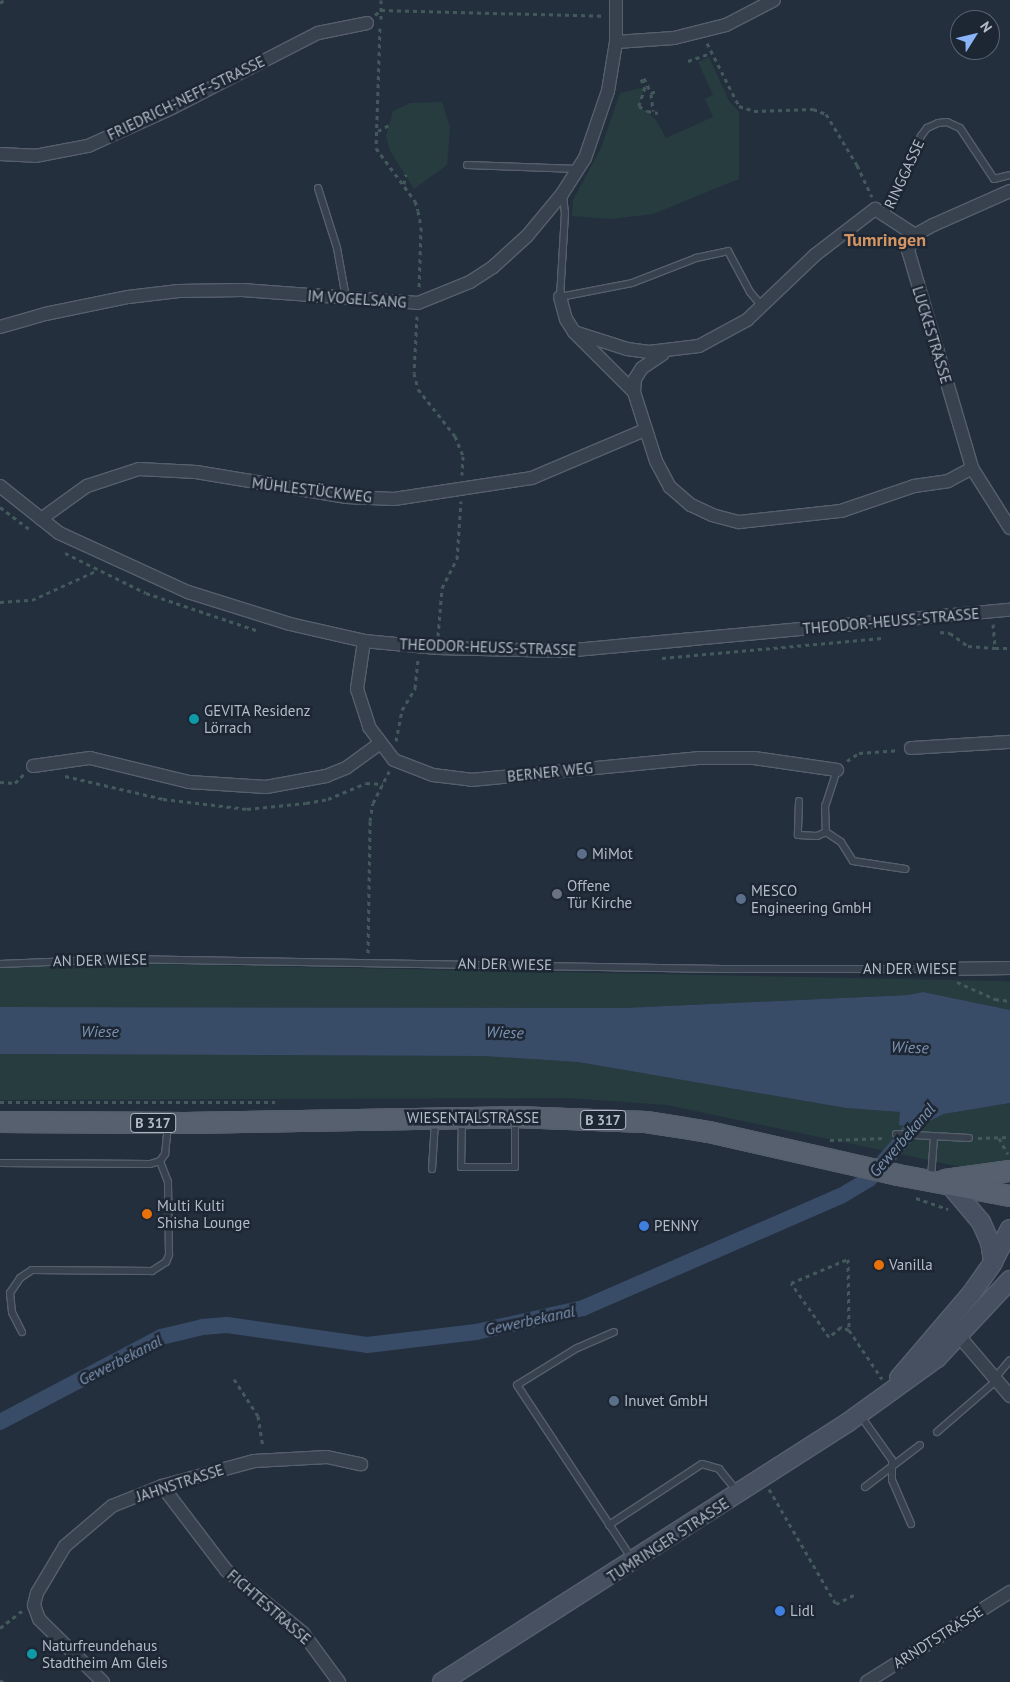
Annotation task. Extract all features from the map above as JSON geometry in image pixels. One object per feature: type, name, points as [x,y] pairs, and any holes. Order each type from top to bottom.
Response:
[{"type":"main road","name":"WIESENTALSTRASSE","points":[[0,1122],[168,1123],[515,1117],[680,1127],[898,1175],[940,1181]]},
{"type":"main road","name":"B 317","points":[[940,1181],[1010,1163]]},
{"type":"main road","name":"B 317","points":[[940,1181],[1010,1196]]},
{"type":"main road","points":[[940,1181],[981,1222],[990,1242],[993,1262]]},
{"type":"main road","name":"TUMRINGER STRASSE","points":[[889,1390],[948,1320],[993,1262],[1010,1230]]},
{"type":"main road","name":"TUMRINGER STRASSE","points":[[442,1682],[740,1494],[859,1414],[889,1390],[937,1358],[1010,1280]]},
{"type":"main road","points":[[948,1320],[959,1336]]},
{"type":"street","name":"IM VOGELSANG","points":[[0,327],[54,312],[179,291],[242,290],[418,303],[446,294],[493,267],[527,236],[562,194],[578,169],[606,100],[616,42],[616,0]]},
{"type":"street","points":[[616,42],[674,38],[726,26],[774,0]]},
{"type":"street","name":"FRIEDRICH-NEFF-STRASSE","points":[[0,154],[36,156],[88,146],[172,108],[318,33],[367,23]]},
{"type":"street","points":[[972,468],[948,481],[914,486],[841,511],[739,522],[712,515],[691,505],[670,486],[656,461],[645,430],[634,392],[635,379],[652,358],[670,351],[699,346],[731,331],[815,254],[880,212],[915,235],[1010,191]]},
{"type":"street","name":"LUCKESTRASSE","points":[[915,235],[908,250],[913,274],[972,468],[1010,528]]},
{"type":"street","points":[[560,297],[566,319],[574,332],[634,392]]},
{"type":"street","points":[[574,332],[627,349],[670,351]]},
{"type":"street","name":"MÜHLESTÜCKWEG","points":[[41,519],[87,486],[140,469],[196,472],[347,497],[394,499],[532,478],[645,430]]},
{"type":"street","name":"THEODOR-HEUSS-STRASSE","points":[[0,486],[59,533],[188,592],[290,624],[364,642],[438,648],[564,651],[1010,610]]},
{"type":"street","name":"BERNER WEG","points":[[364,642],[357,689],[360,707],[379,744],[394,760],[433,775],[471,780],[698,758],[754,758],[837,770]]},
{"type":"street","points":[[911,748],[1010,742]]},
{"type":"street","points":[[33,766],[90,758],[189,782],[266,787],[326,776],[346,768],[379,744]]},
{"type":"street","name":"AN DER WIESE","points":[[943,969],[1010,968]]},
{"type":"street","points":[[959,1336],[1010,1396]]},
{"type":"street","name":"JAHNSTRASSE","points":[[34,1605],[37,1593],[65,1546],[112,1506],[162,1486],[265,1460],[327,1457],[361,1464]]},
{"type":"street","name":"FICHTESTRASSE","points":[[162,1486],[226,1570],[303,1633],[339,1682]]},
{"type":"street","name":"ARNDTSTRASSE","points":[[866,1682],[1010,1592]]},
{"type":"street","points":[[34,1605],[39,1619],[103,1682]]},
{"type":"lane","name":"RINGGASSE","points":[[880,212],[921,136],[927,128],[938,123],[947,122],[960,128],[994,179],[1010,175]]},
{"type":"lane","points":[[467,164],[578,169]]},
{"type":"lane","points":[[318,188],[337,248],[346,299]]},
{"type":"lane","points":[[562,194],[565,213],[560,297],[632,283],[696,258],[728,251],[750,292],[761,305]]},
{"type":"lane","points":[[826,832],[825,806],[837,770]]},
{"type":"lane","points":[[799,802],[798,835],[817,836],[826,832]]},
{"type":"lane","points":[[826,832],[841,842],[853,861],[905,869]]},
{"type":"lane","name":"AN DER WIESE","points":[[0,964],[121,959],[368,961],[722,969],[943,969]]},
{"type":"lane","points":[[462,1117],[461,1167],[516,1167],[515,1117]]},
{"type":"lane","points":[[432,1169],[435,1118]]},
{"type":"lane","points":[[0,1163],[142,1165],[160,1161],[165,1154],[168,1123]]},
{"type":"lane","points":[[896,1134],[917,1137],[969,1138]]},
{"type":"lane","points":[[934,1137],[940,1181]]},
{"type":"lane","points":[[22,1332],[12,1312],[10,1293],[20,1278],[32,1270],[152,1271],[166,1262],[169,1255],[168,1182],[160,1161]]},
{"type":"lane","points":[[614,1332],[577,1348],[517,1385],[634,1562]]},
{"type":"lane","points":[[937,1432],[996,1379],[1010,1360]]},
{"type":"lane","points":[[859,1414],[892,1460],[892,1480],[912,1524]]},
{"type":"lane","points":[[865,1487],[920,1445]]},
{"type":"lane","points":[[609,1525],[702,1464],[719,1469],[740,1494]]},
{"type":"path","points":[[0,3],[4,0]]},
{"type":"path","points":[[381,0],[376,148],[381,159],[404,184],[415,201],[421,227],[414,373],[418,389],[460,446],[462,490],[457,559],[442,588],[438,648]]},
{"type":"path","points":[[381,10],[617,15]]},
{"type":"path","points":[[701,32],[732,97],[747,110],[813,108],[826,114],[857,165],[880,212]]},
{"type":"path","points":[[688,61],[711,52]]},
{"type":"path","points":[[654,111],[651,93],[642,78],[644,87],[639,106],[658,113]]},
{"type":"path","points":[[651,93],[657,91]]},
{"type":"path","points":[[377,131],[389,125]]},
{"type":"path","points":[[404,184],[406,174]]},
{"type":"path","points":[[0,602],[32,600],[118,560]]},
{"type":"path","points":[[992,611],[995,648]]},
{"type":"path","points":[[935,631],[950,633],[968,646],[1010,648]]},
{"type":"path","points":[[660,658],[885,637]]},
{"type":"path","points":[[368,961],[370,821],[374,803],[394,760],[397,725],[416,688],[420,646]]},
{"type":"path","points":[[837,770],[859,753],[911,748]]},
{"type":"path","points":[[0,782],[15,783],[33,766]]},
{"type":"path","points":[[943,969],[972,991],[1010,1001]]},
{"type":"path","points":[[859,1141],[888,1138],[896,1134]]},
{"type":"path","points":[[969,1138],[1010,1137]]},
{"type":"path","points":[[998,1138],[1010,1163]]},
{"type":"path","points":[[914,1197],[951,1210]]},
{"type":"path","points":[[849,1330],[842,1327],[829,1337],[791,1283],[848,1259],[849,1330],[889,1390]]},
{"type":"path","points":[[234,1379],[258,1416],[265,1460]]},
{"type":"path","points":[[763,1479],[806,1547],[804,1554],[836,1604],[854,1595]]},
{"type":"path","points":[[0,1628],[34,1605]]},
{"type":"green space","points":[[709,57],[729,101],[739,112],[739,179],[653,214],[611,219],[572,216],[573,200],[601,148],[620,93],[645,87],[639,106],[656,120],[666,138],[713,117],[705,99],[713,95],[698,62]]},
{"type":"green space","points":[[442,102],[450,127],[447,165],[414,189],[390,151],[386,136],[393,111],[410,103]]},
{"type":"green space","points":[[0,961],[1004,981],[1010,982],[1010,1010],[923,992],[908,995],[624,1008],[0,1007]]},
{"type":"green space","points":[[0,1054],[483,1056],[578,1062],[846,1108],[901,1112],[926,1123],[944,1114],[1010,1103],[1010,1162],[966,1168],[667,1105],[569,1098],[0,1100]]},
{"type":"water","name":"Wiese","points":[[923,992],[1010,1010],[1010,1103],[944,1114],[926,1123],[922,1129],[899,1125],[900,1112],[846,1108],[578,1062],[483,1056],[0,1054],[0,1007],[624,1008],[908,995]]},
{"type":"waterway","name":"Gewerbekanal","points":[[0,1422],[161,1337],[203,1327],[227,1325],[367,1345],[476,1332],[583,1308],[841,1196],[869,1179],[927,1111]]},
{"type":"place","name":"GEVITA Residenz Lörrach","points":[[194,719]]},
{"type":"place","name":"MiMot","points":[[582,854]]},
{"type":"place","name":"Offene Tür Kirche","points":[[557,894]]},
{"type":"place","name":"MESCO Engineering GmbH","points":[[741,899]]},
{"type":"place","name":"Multi Kulti Shisha Lounge","points":[[147,1214]]},
{"type":"place","name":"PENNY","points":[[644,1226]]},
{"type":"place","name":"Vanilla","points":[[879,1265]]},
{"type":"place","name":"Inuvet GmbH","points":[[614,1401]]},
{"type":"place","name":"Lidl","points":[[780,1611]]},
{"type":"place","name":"Naturfreundehaus Stadtheim Am Gleis","points":[[32,1654]]},
{"type":"district","name":"Tumringen","points":[[885,240]]}]
